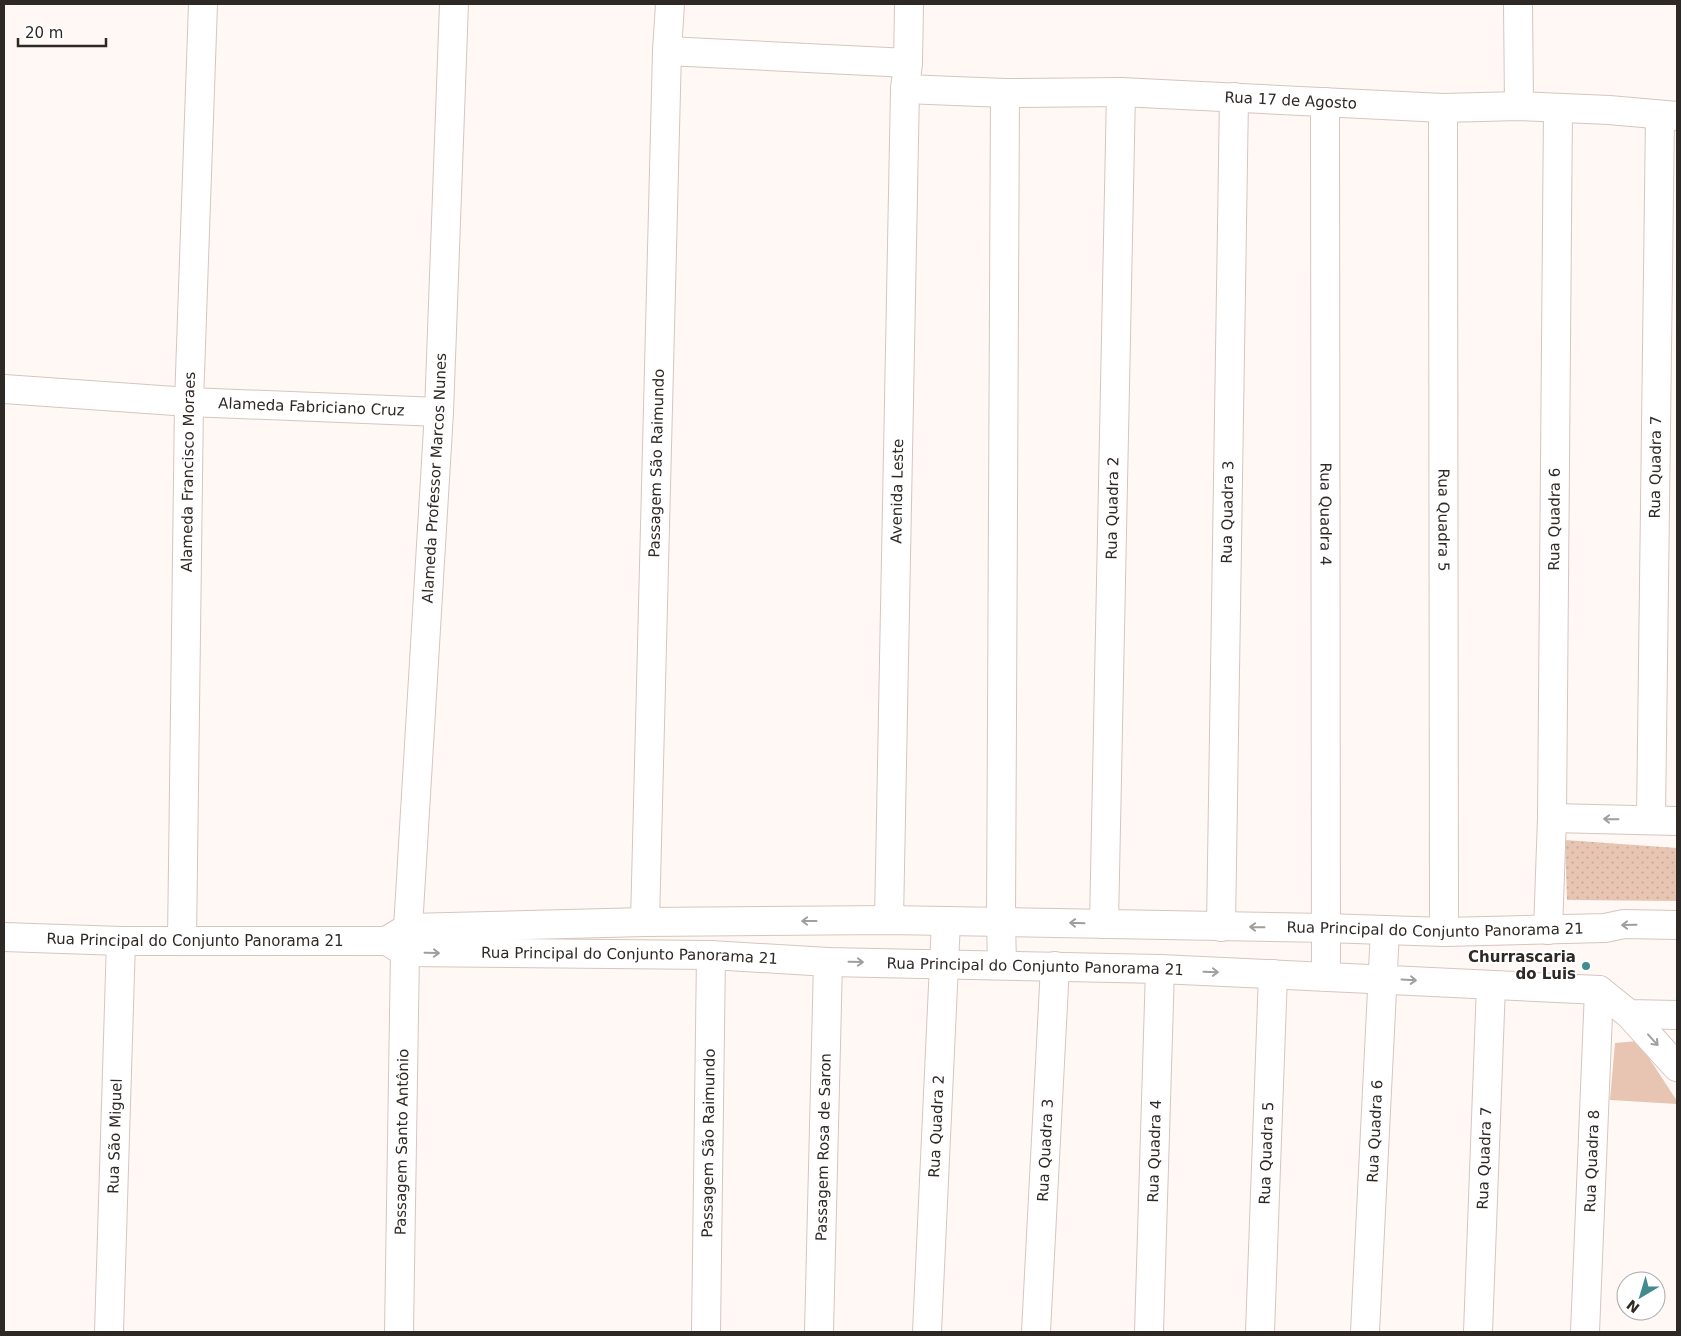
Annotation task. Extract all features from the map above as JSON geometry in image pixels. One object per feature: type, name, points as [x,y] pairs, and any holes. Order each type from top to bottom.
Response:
[{"type":"street","name":"Alameda Francisco Moraes","points":[[182,941],[189,402],[203,4]]},
{"type":"street","name":"Alameda Professor Marcos Nunes","points":[[400,940],[439,412],[454,4]]},
{"type":"street","name":"Passagem São Raimundo","points":[[645,922],[667,51],[670,4]]},
{"type":"street","points":[[907,76],[909,4]]},
{"type":"street","points":[[1518,4],[1519,106]]},
{"type":"street","name":"Rua 17 de Agosto","points":[[667,51],[907,76],[1006,93],[1121,92],[1444,108],[1519,106],[1668,115]]},
{"type":"street","name":"Avenida Leste","points":[[889,920],[907,76]]},
{"type":"street","name":"Rua Quadra 2","points":[[1104,924],[1121,92]]},
{"type":"street","points":[[1002,965],[1006,93]]},
{"type":"street","name":"Rua Quadra 3","points":[[1221,927],[1234,97]]},
{"type":"street","name":"Rua Quadra 4","points":[[1325,102],[1326,928]]},
{"type":"street","name":"Rua Quadra 5","points":[[1444,108],[1444,932]]},
{"type":"street","name":"Rua Quadra 6","points":[[1548,930],[1552,818],[1558,108]]},
{"type":"street","name":"Rua Quadra 7","points":[[1664,820],[1668,115]]},
{"type":"street","name":"Alameda Fabriciano Cruz","points":[[4,389],[189,402],[439,412]]},
{"type":"street","points":[[1552,818],[1664,820]]},
{"type":"street","name":"Rua Quadra 2","points":[[928,1332],[946,921]]},
{"type":"street","name":"Rua Principal do Conjunto Panorama 21","points":[[400,940],[645,922],[1001,921],[1444,932],[1605,928],[1624,924],[1677,925]]},
{"type":"street","points":[[1326,928],[1326,977]]},
{"type":"street","name":"Rua Quadra 6","points":[[1365,1332],[1385,930]]},
{"type":"street","name":"Rua Principal do Conjunto Panorama 21","points":[[4,937],[121,941],[400,940],[828,962],[1160,969],[1599,990]]},
{"type":"street","name":"Passagem Santo Antônio","points":[[399,1332],[400,940]]},
{"type":"street","name":"Rua São Miguel","points":[[109,1332],[121,941]]},
{"type":"street","name":"Passagem São Raimundo","points":[[706,1332],[711,955]]},
{"type":"street","name":"Passagem Rosa de Saron","points":[[819,1332],[828,962]]},
{"type":"street","name":"Rua Quadra 3","points":[[1036,1332],[1055,966]]},
{"type":"street","name":"Rua Quadra 4","points":[[1149,1332],[1160,969]]},
{"type":"street","name":"Rua Quadra 5","points":[[1260,1332],[1274,974]]},
{"type":"street","name":"Rua Quadra 7","points":[[1478,1332],[1491,985]]},
{"type":"street","points":[[1599,990],[1629,1014],[1677,1067]]},
{"type":"street","name":"Rua Quadra 8","points":[[1585,1332],[1599,990]]},
{"type":"street","points":[[1629,1014],[1677,1015]]},
{"type":"shaded area","points":[[1565,840],[1677,848],[1677,901],[1567,900]]},
{"type":"shaded area","points":[[1638,1041],[1677,1101],[1677,1104],[1610,1100],[1615,1043]]},
{"type":"place","name":"Churrascaria do Luis","points":[[1586,966]]}]
